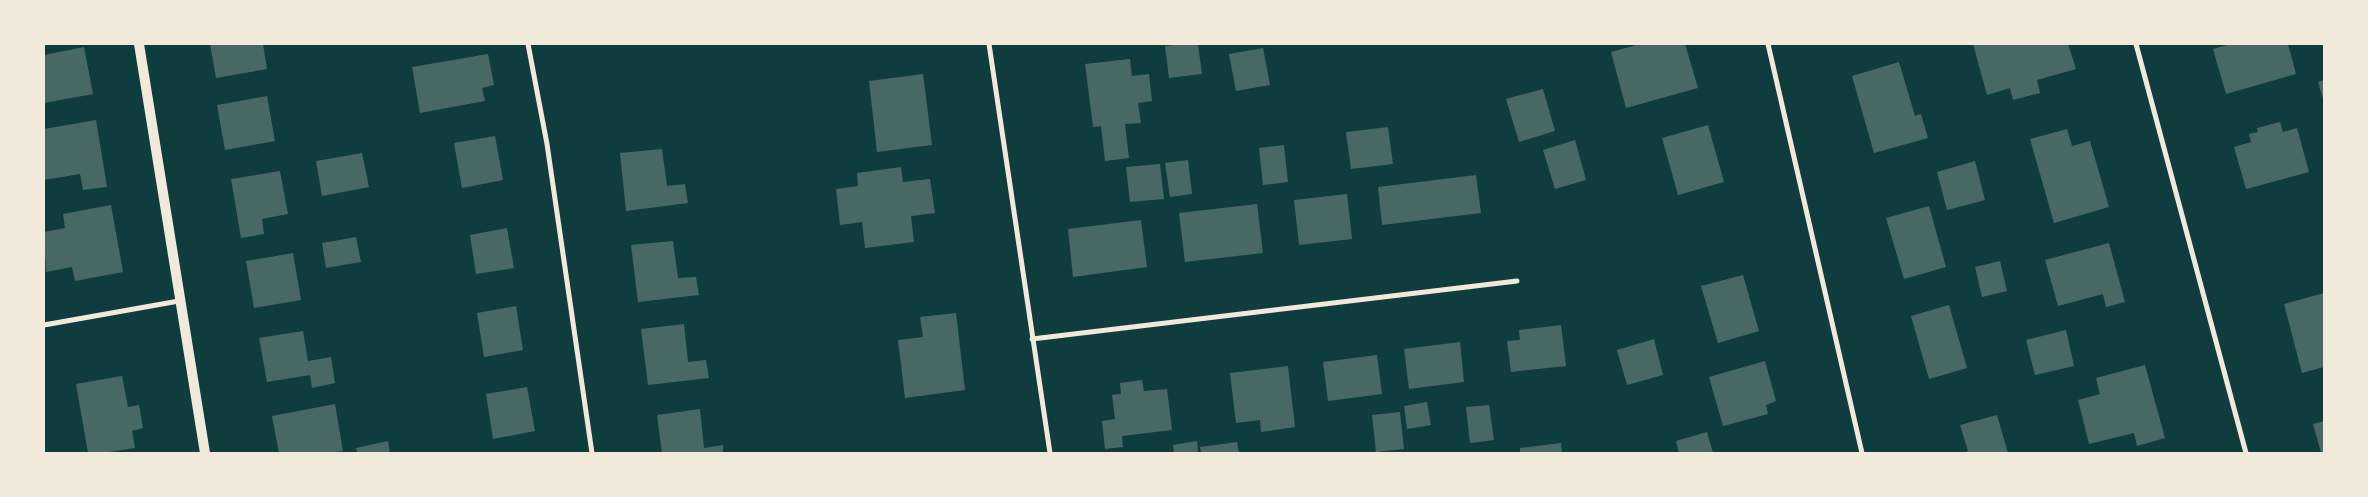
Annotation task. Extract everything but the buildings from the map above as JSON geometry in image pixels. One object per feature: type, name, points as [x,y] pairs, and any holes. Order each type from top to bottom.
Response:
[{"type":"main road","points":[[139,44],[205,453]]},
{"type":"street","points":[[528,44],[547,144],[592,453]]},
{"type":"street","points":[[989,44],[1050,453]]},
{"type":"street","points":[[1768,44],[1862,453]]},
{"type":"street","points":[[2136,44],[2246,453]]},
{"type":"street","points":[[1032,339],[1517,281]]},
{"type":"street","points":[[44,325],[179,301]]}]
